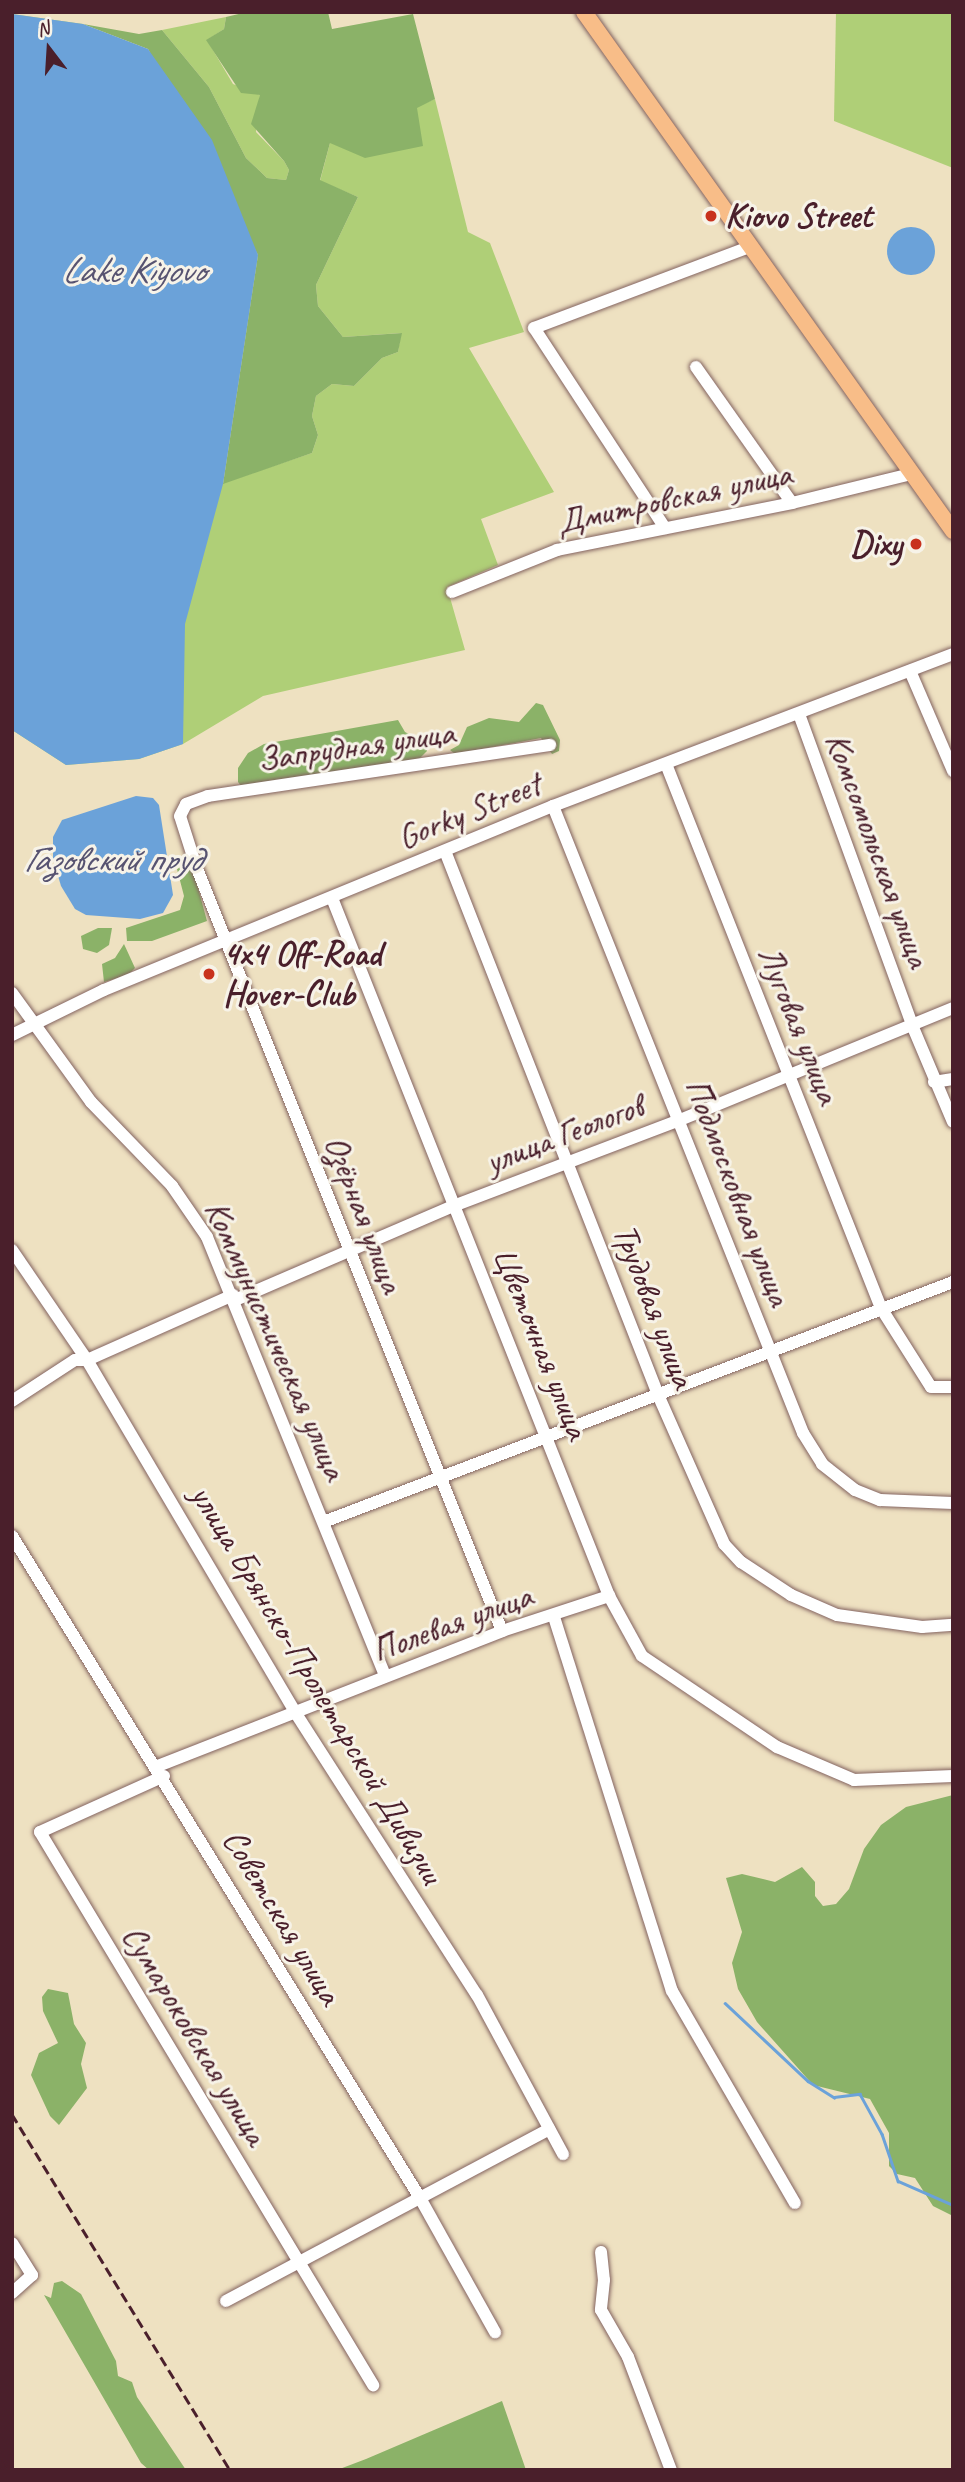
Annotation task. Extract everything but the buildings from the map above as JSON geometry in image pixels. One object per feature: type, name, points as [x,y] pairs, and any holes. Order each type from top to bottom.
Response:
[{"type":"main road","points":[[584,12],[953,531]]},
{"type":"street","points":[[664,528],[534,328],[750,247]]},
{"type":"street","points":[[696,367],[792,503]]},
{"type":"street","name":"Дмитровская улица","points":[[452,592],[557,550],[792,503],[911,474]]},
{"type":"street","name":"Gorky Street","points":[[12,1035],[31,1023],[227,940],[553,806],[953,654]]},
{"type":"street","points":[[911,671],[953,771]]},
{"type":"street","name":"Комсомольская улица","points":[[799,713],[912,1025],[953,1122]]},
{"type":"street","name":"Запрудная улица","points":[[180,816],[186,804],[208,796],[550,745]]},
{"type":"street","name":"Луговая улица","points":[[666,764],[881,1308],[931,1387],[953,1387]]},
{"type":"street","name":"Подмосковная улица","points":[[553,806],[803,1433],[822,1464],[855,1490],[880,1500],[953,1503]]},
{"type":"street","name":"Озёрная улица","points":[[180,816],[348,1251],[502,1632]]},
{"type":"street","name":"Трудовая улица","points":[[445,851],[659,1397],[724,1544],[741,1562],[792,1595],[837,1615],[922,1627],[953,1625]]},
{"type":"street","name":"Цветочная улица","points":[[332,898],[609,1596],[642,1656],[777,1747],[854,1780],[953,1776]]},
{"type":"street","name":"Коммунистическая улица","points":[[12,993],[31,1023],[113,1129],[151,1162],[194,1213],[234,1298],[326,1521],[385,1676]]},
{"type":"street","name":"улица Геологов","points":[[12,1401],[75,1360],[87,1360],[456,1205],[680,1120],[953,1007]]},
{"type":"street","points":[[934,1082],[953,1079]]},
{"type":"street","name":"улица Брянско-Пролетарской Дивизии","points":[[12,1250],[87,1360],[295,1712],[477,1995],[563,2154]]},
{"type":"street","points":[[326,1521],[659,1397],[953,1282]]},
{"type":"street","name":"Советская улица","points":[[12,1536],[161,1771],[420,2198],[495,2332]]},
{"type":"street","name":"Полевая улица","points":[[161,1771],[385,1676],[609,1596]]},
{"type":"street","points":[[554,1617],[672,1991],[795,2203]]},
{"type":"street","name":"Сумароковская улица","points":[[161,1771],[40,1832],[373,2385]]},
{"type":"street","points":[[226,2301],[549,2129]]},
{"type":"street","points":[[12,2244],[32,2275],[12,2293]]},
{"type":"street","points":[[601,2252],[601,2310],[621,2343],[671,2470]]},
{"type":"green space","points":[[247,12],[328,12],[332,29],[413,14],[435,99],[417,108],[423,146],[365,158],[330,143],[320,180],[358,197],[316,285],[318,306],[343,337],[402,333],[398,352],[382,358],[354,386],[332,384],[316,396],[312,416],[318,435],[312,453],[223,484],[258,255],[148,49],[83,24],[139,34],[162,30],[209,87],[246,158],[267,178],[286,180],[289,170],[284,161],[251,124],[260,95],[241,93],[206,40],[224,29],[226,17]]},
{"type":"green space","points":[[836,12],[953,12],[953,168],[834,121]]},
{"type":"green space","points":[[12,14],[83,24],[258,255],[223,483],[312,453],[318,435],[312,416],[316,396],[332,384],[354,386],[382,358],[398,352],[401,333],[343,337],[318,306],[316,285],[358,197],[320,181],[330,143],[435,99],[468,232],[490,243],[524,332],[469,348],[554,492],[481,519],[498,565],[447,587],[465,650],[263,696],[183,744],[139,759],[66,765],[12,730]]},
{"type":"green space","points":[[226,17],[224,29],[207,40],[233,84],[260,95],[256,132],[284,161],[289,170],[286,180],[267,178],[246,158],[209,87],[162,30]]},
{"type":"green space","points":[[536,703],[543,705],[560,740],[559,751],[552,754],[541,738],[455,754],[450,750],[459,745],[467,727],[489,718],[519,722]]},
{"type":"green space","points":[[398,720],[405,732],[426,743],[427,751],[419,759],[242,787],[238,782],[238,768],[248,753],[264,744]]},
{"type":"green space","points":[[191,862],[207,921],[152,941],[127,941],[126,928],[180,910],[184,896],[177,869]]},
{"type":"green space","points":[[98,928],[112,928],[109,945],[97,953],[83,949],[81,936]]},
{"type":"green space","points":[[124,944],[135,968],[128,975],[104,982],[102,964],[115,958]]},
{"type":"green space","points":[[953,1795],[953,2216],[933,2206],[915,2178],[897,2174],[889,2166],[889,2133],[870,2099],[813,2085],[757,2022],[738,1989],[732,1963],[742,1932],[726,1878],[742,1874],[775,1882],[802,1867],[815,1882],[815,1896],[823,1906],[836,1904],[849,1889],[864,1849],[881,1825],[906,1807]]},
{"type":"green space","points":[[48,1989],[68,1993],[74,2024],[86,2043],[81,2064],[87,2088],[59,2125],[50,2116],[31,2075],[39,2053],[58,2043],[43,2011],[42,1997]]},
{"type":"green space","points":[[62,2281],[81,2294],[116,2361],[118,2376],[132,2382],[137,2397],[186,2470],[149,2470],[141,2463],[44,2295],[51,2298],[54,2283]]},
{"type":"green space","points":[[502,2401],[526,2470],[337,2470],[366,2459]]},
{"type":"water","name":"Lake Kiyovo","points":[[12,14],[83,24],[148,49],[212,140],[258,255],[223,484],[185,624],[183,744],[139,759],[66,765],[12,730]]},
{"type":"water","points":[[911,227],[928,234],[935,251],[928,268],[911,275],[894,268],[887,251],[894,234]]},
{"type":"water","name":"Газовский пруд","points":[[136,796],[153,798],[159,805],[173,895],[163,913],[140,919],[86,915],[75,909],[61,886],[53,859],[53,837],[62,820]]},
{"type":"waterway","points":[[725,2003],[808,2081],[834,2097],[860,2094],[882,2134],[898,2181],[953,2205]]},
{"type":"railway","points":[[12,2114],[230,2470]]},
{"type":"place","name":"Kiovo Street","points":[[711,216]]},
{"type":"place","name":"Dixy","points":[[916,544]]},
{"type":"place","name":"4x4 Off-Road Hover-Club","points":[[209,974]]}]
